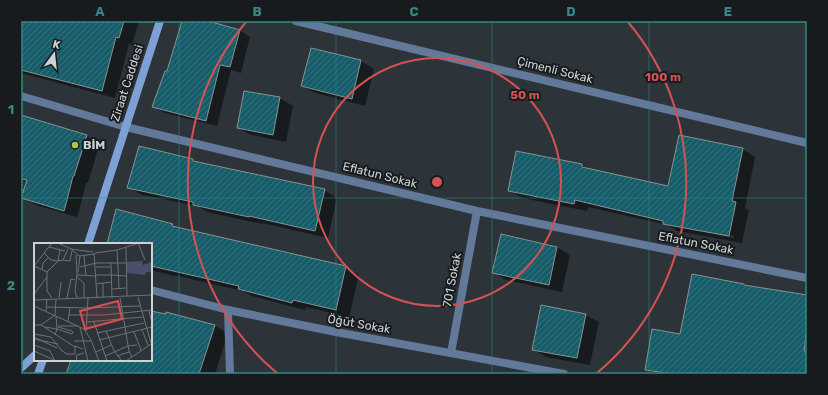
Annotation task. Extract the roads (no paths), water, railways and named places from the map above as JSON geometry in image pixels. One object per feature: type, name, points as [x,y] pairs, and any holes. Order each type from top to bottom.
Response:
[{"type":"street","name":"Ziraat Caddesi","points":[[88,243],[160,21]]},
{"type":"street","name":"Çimenli Sokak","points":[[296,21],[807,143]]},
{"type":"street","name":"Eflatun Sokak","points":[[21,96],[126,127],[477,211],[807,278]]},
{"type":"street","name":"701 Sokak","points":[[451,353],[477,211]]},
{"type":"street","name":"Öğüt Sokak","points":[[152,290],[228,310],[336,332],[564,374]]},
{"type":"street","points":[[228,310],[230,374]]},
{"type":"street","points":[[21,368],[34,356]]},
{"type":"street","points":[[38,374],[43,361]]},
{"type":"place","name":"BİM","points":[[75,145]]}]
